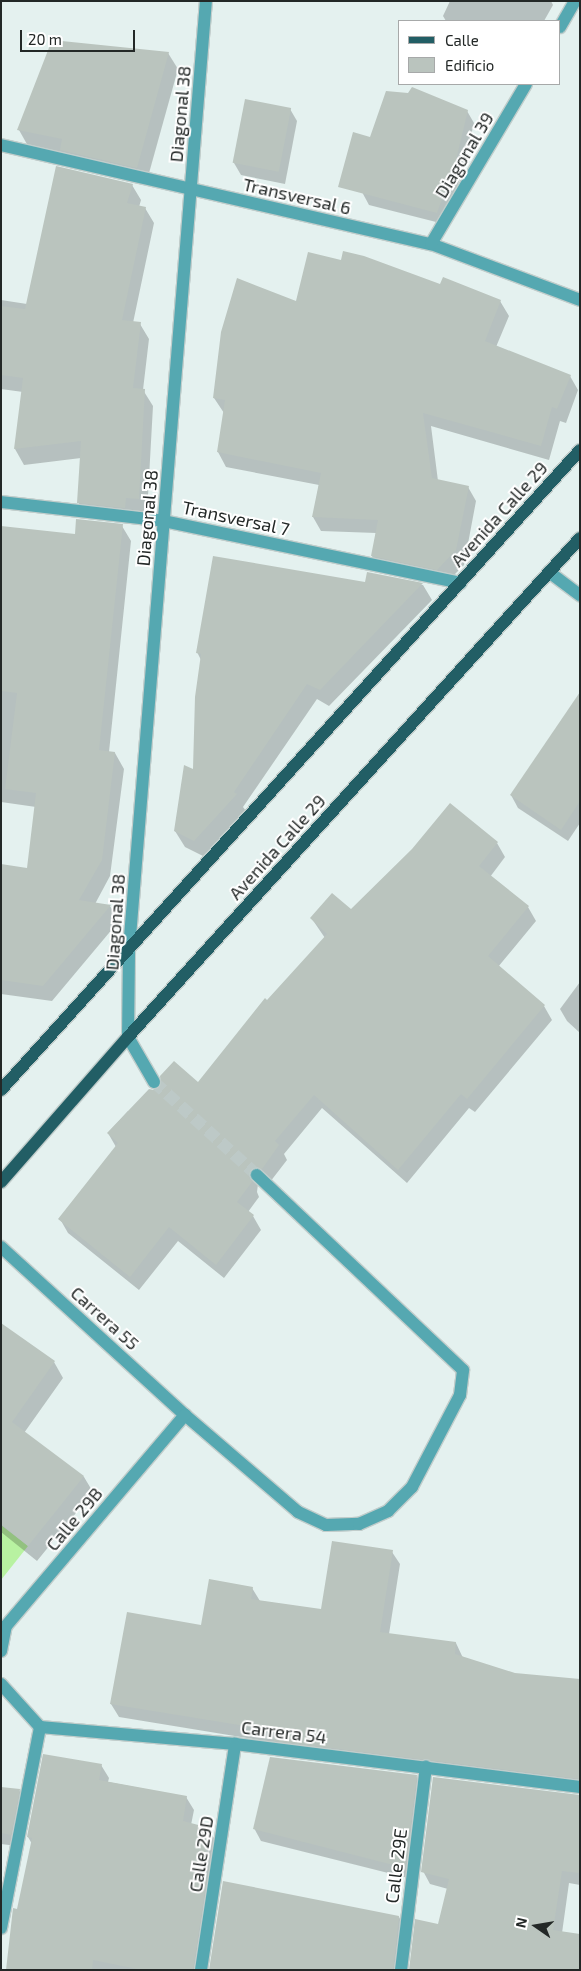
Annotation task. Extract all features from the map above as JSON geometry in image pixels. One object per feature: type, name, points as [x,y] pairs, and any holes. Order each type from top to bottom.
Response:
[{"type":"main road","name":"Avenida Calle 29","points":[[1,1090],[461,584],[580,450]]},
{"type":"main road","name":"Avenida Calle 29","points":[[1,1182],[128,1037],[580,538]]},
{"type":"street","name":"Diagonal 38","points":[[128,1037],[128,949],[206,1]]},
{"type":"street","points":[[561,25],[575,1]]},
{"type":"street","name":"Diagonal 39","points":[[431,244],[525,85]]},
{"type":"street","name":"Transversal 6","points":[[1,145],[431,244],[580,300]]},
{"type":"street","name":"Transversal 7","points":[[1,502],[164,521],[461,584]]},
{"type":"street","points":[[549,572],[580,595]]},
{"type":"street","points":[[128,1037],[154,1082]]},
{"type":"street","name":"Carrera 55","points":[[1,1247],[184,1415],[298,1512],[326,1525],[359,1524],[388,1511],[412,1486],[460,1396],[463,1370],[258,1175]]},
{"type":"street","name":"Calle 29B","points":[[1,1651],[6,1626],[184,1415]]},
{"type":"street","points":[[1,1684],[40,1727],[1,1928]]},
{"type":"street","name":"Carrera 54","points":[[40,1727],[235,1744],[580,1786]]},
{"type":"street","name":"Calle 29D","points":[[201,1970],[235,1744]]},
{"type":"street","name":"Calle 29E","points":[[401,1970],[426,1767]]},
{"type":"green space","points":[[1,1525],[28,1546],[1,1580]]},
{"type":"building","points":[[52,40],[169,52],[137,168],[60,150],[62,139],[17,130]]},
{"type":"building","points":[[412,87],[468,110],[456,160],[437,213],[338,187],[353,132],[370,137],[386,91],[408,93]]},
{"type":"building","points":[[245,99],[291,108],[279,172],[233,163]]},
{"type":"building","points":[[56,166],[133,184],[127,203],[146,207],[122,320],[141,322],[133,388],[145,389],[139,499],[126,498],[125,508],[77,503],[81,441],[14,449],[23,378],[1,375],[1,306],[25,309]]},
{"type":"building","points":[[343,251],[364,256],[440,284],[443,277],[501,300],[485,341],[571,375],[557,409],[552,407],[541,446],[423,413],[432,478],[469,486],[456,550],[437,570],[371,556],[378,520],[312,517],[321,473],[217,452],[225,400],[213,398],[221,332],[237,278],[296,301],[308,252],[341,260]]},
{"type":"building","points":[[76,519],[123,524],[99,750],[115,752],[102,860],[79,900],[111,905],[43,986],[1,980],[1,864],[27,868],[36,793],[5,789],[17,693],[1,691],[1,526],[75,534]]},
{"type":"building","points":[[213,556],[365,582],[367,572],[423,583],[320,690],[307,684],[234,792],[237,794],[194,841],[174,831],[184,765],[193,769],[195,697],[201,654],[196,653]]},
{"type":"building","points":[[580,692],[580,801],[561,830],[510,795]]},
{"type":"building","points":[[450,803],[498,842],[479,866],[529,906],[488,956],[545,1005],[467,1099],[461,1094],[398,1170],[314,1095],[275,1141],[279,1145],[262,1169],[255,1167],[251,1170],[249,1177],[252,1182],[237,1202],[254,1215],[216,1265],[169,1227],[130,1277],[58,1219],[118,1143],[107,1133],[149,1089],[154,1090],[161,1086],[160,1076],[174,1061],[198,1082],[265,998],[267,1000],[327,934],[310,918],[332,893],[351,909],[412,849]]},
{"type":"building","points":[[1,1323],[55,1361],[12,1422],[84,1476],[28,1546],[1,1524]]},
{"type":"building","points":[[332,1541],[393,1550],[380,1632],[456,1642],[455,1654],[515,1673],[580,1679],[580,1779],[274,1741],[276,1731],[110,1704],[127,1612],[201,1625],[209,1579],[253,1587],[251,1599],[321,1609]]},
{"type":"building","points":[[43,1754],[102,1764],[99,1780],[187,1796],[183,1821],[210,1828],[202,1877],[207,1878],[193,1970],[142,1970],[93,1960],[92,1970],[6,1970],[13,1908],[17,1909],[32,1838],[27,1837]]},
{"type":"building","points":[[270,1757],[417,1775],[405,1868],[253,1829]]},
{"type":"building","points":[[433,1777],[580,1795],[580,1873],[562,1871],[553,1930],[580,1934],[580,1970],[409,1970],[415,1919],[438,1924],[449,1879],[421,1872]]},
{"type":"building","points":[[1,1787],[20,1789],[11,1835],[1,1833]]},
{"type":"building","points":[[223,1881],[399,1916],[393,1970],[209,1970]]},
{"type":"tunnel","points":[[154,1082],[257,1175]]}]
